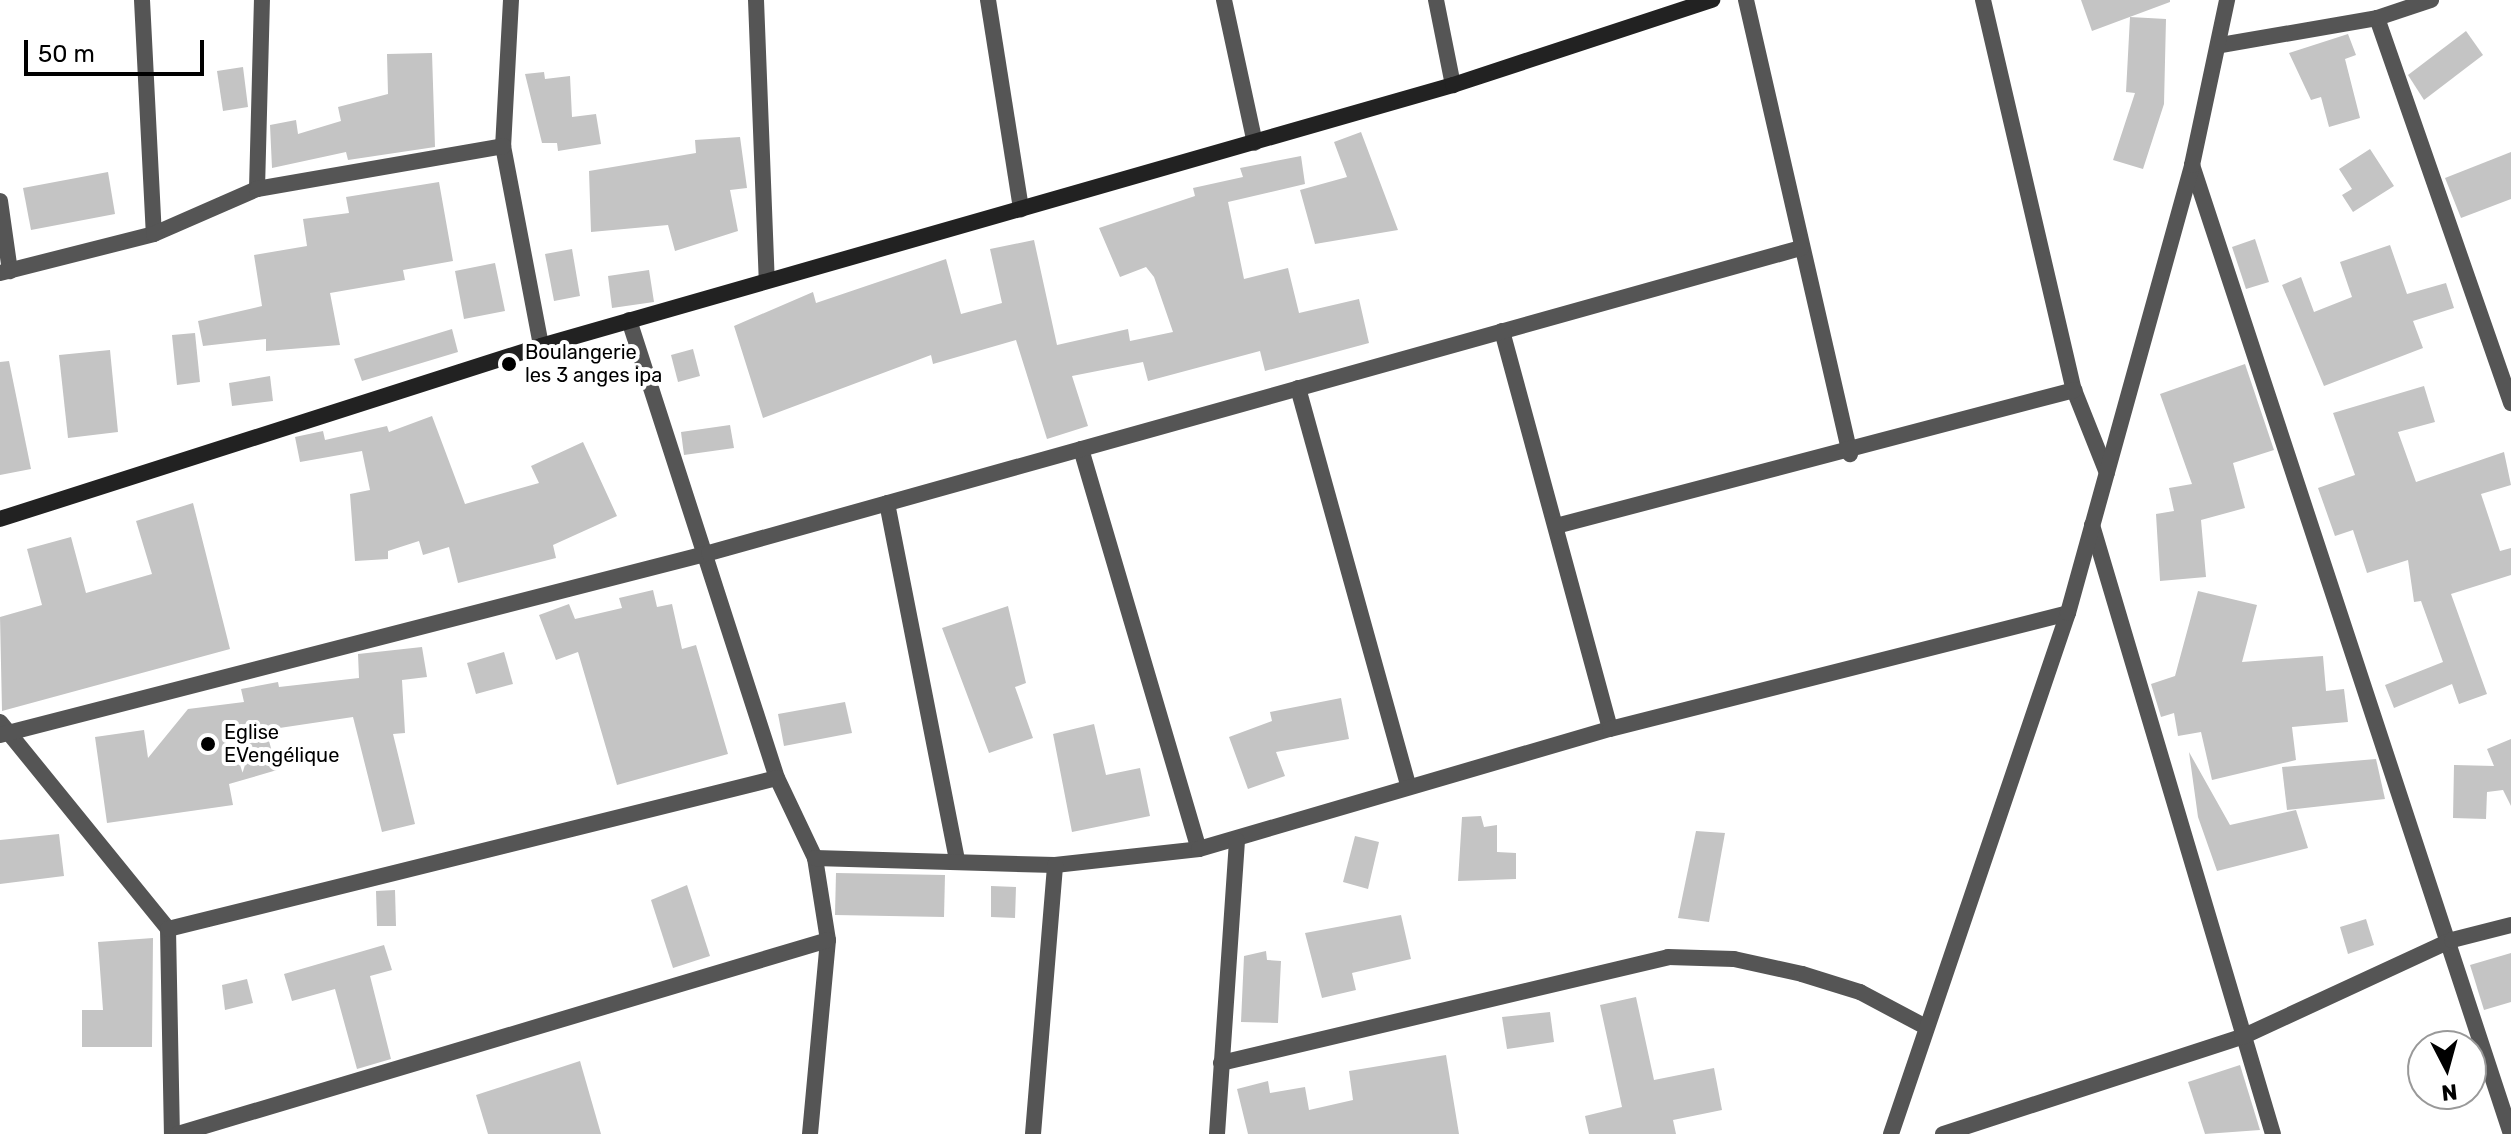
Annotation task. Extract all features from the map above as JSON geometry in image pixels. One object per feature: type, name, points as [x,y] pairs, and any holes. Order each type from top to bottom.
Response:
[{"type":"main road","points":[[0,519],[541,346],[1453,85],[1712,0]]},
{"type":"street","points":[[142,0],[154,234]]},
{"type":"street","points":[[257,189],[262,0]]},
{"type":"street","points":[[511,0],[503,146],[541,346]]},
{"type":"street","points":[[756,0],[767,280]]},
{"type":"street","points":[[988,0],[1021,209]]},
{"type":"street","points":[[1224,0],[1255,143]]},
{"type":"street","points":[[1436,0],[1453,85]]},
{"type":"street","points":[[1746,0],[1850,454]]},
{"type":"street","points":[[1983,0],[2074,390],[2107,473]]},
{"type":"street","points":[[1891,1134],[1924,1026],[2068,613],[2192,165],[2221,45],[2227,0]]},
{"type":"street","points":[[2221,45],[2377,18],[2431,0]]},
{"type":"street","points":[[2377,18],[2511,403]]},
{"type":"street","points":[[0,201],[5,272],[154,234],[257,189],[503,146]]},
{"type":"street","points":[[2192,165],[2452,940],[2511,1134]]},
{"type":"street","points":[[828,940],[175,1134],[168,929],[2,730],[709,553],[1801,248]]},
{"type":"street","points":[[629,320],[709,553],[777,778],[815,858],[828,940],[810,1134]]},
{"type":"street","points":[[1502,331],[1610,729]]},
{"type":"street","points":[[1298,388],[1409,787]]},
{"type":"street","points":[[1556,526],[1850,454],[2074,390]]},
{"type":"street","points":[[1081,449],[1199,849]]},
{"type":"street","points":[[887,503],[957,861]]},
{"type":"street","points":[[2092,525],[2273,1134]]},
{"type":"street","points":[[815,858],[1055,865],[1199,849],[1237,841],[1610,729],[2068,613]]},
{"type":"street","points":[[168,929],[777,778]]},
{"type":"street","points":[[1217,1134],[1237,841]]},
{"type":"street","points":[[1033,1134],[1055,865]]},
{"type":"street","points":[[1943,1134],[2242,1037],[2452,940],[2511,925]]},
{"type":"street","points":[[1221,1063],[1668,957],[1734,959],[1802,974],[1860,992],[1924,1026]]},
{"type":"building","points":[[2081,0],[2170,0],[2170,2],[2092,31]]},
{"type":"building","points":[[2130,17],[2166,19],[2164,104],[2143,169],[2113,160],[2135,93],[2126,92]]},
{"type":"building","points":[[2466,31],[2483,55],[2424,100],[2408,75]]},
{"type":"building","points":[[2348,34],[2356,55],[2345,59],[2360,118],[2329,127],[2321,97],[2311,100],[2289,53]]},
{"type":"building","points":[[432,53],[435,147],[348,160],[346,152],[272,168],[270,125],[296,120],[298,134],[341,121],[338,107],[388,94],[387,54]]},
{"type":"building","points":[[243,67],[248,107],[223,111],[217,71]]},
{"type":"building","points":[[544,72],[545,79],[570,76],[572,117],[596,114],[601,144],[558,151],[557,143],[542,143],[525,74]]},
{"type":"building","points":[[1361,132],[1398,230],[1315,244],[1300,190],[1347,177],[1334,142]]},
{"type":"building","points":[[740,137],[747,188],[730,190],[738,231],[675,251],[668,225],[591,232],[589,171],[696,153],[695,140]]},
{"type":"building","points":[[2370,149],[2394,186],[2353,212],[2342,195],[2352,189],[2339,169]]},
{"type":"building","points":[[2511,152],[2511,199],[2461,218],[2445,178]]},
{"type":"building","points":[[1301,156],[1305,184],[1228,202],[1244,279],[1288,268],[1299,313],[1359,299],[1369,343],[1265,371],[1260,351],[1148,381],[1143,362],[1072,376],[1088,426],[1047,439],[1016,340],[933,364],[931,355],[763,418],[734,326],[813,292],[816,303],[946,259],[961,314],[1002,303],[990,249],[1034,240],[1057,345],[1128,329],[1130,341],[1173,332],[1154,277],[1146,267],[1120,277],[1099,228],[1195,196],[1193,188],[1243,177],[1240,168]]},
{"type":"building","points":[[108,172],[115,214],[31,230],[23,188]]},
{"type":"building","points":[[439,182],[453,261],[403,270],[405,280],[330,293],[340,345],[266,351],[266,339],[203,346],[198,321],[262,306],[254,255],[307,246],[303,219],[349,213],[346,197]]},
{"type":"building","points":[[2255,239],[2269,282],[2246,289],[2232,247]]},
{"type":"building","points":[[2390,245],[2407,294],[2446,283],[2454,308],[2413,321],[2423,348],[2324,386],[2282,285],[2301,277],[2314,312],[2352,297],[2340,262]]},
{"type":"building","points":[[572,249],[580,296],[554,301],[545,254]]},
{"type":"building","points":[[495,263],[505,311],[464,319],[455,271]]},
{"type":"building","points":[[649,270],[654,302],[612,308],[608,276]]},
{"type":"building","points":[[452,329],[458,352],[362,381],[354,359]]},
{"type":"building","points":[[195,333],[200,382],[177,385],[172,335]]},
{"type":"building","points":[[693,349],[700,376],[678,382],[671,355]]},
{"type":"building","points":[[110,350],[118,432],[68,438],[59,355]]},
{"type":"building","points":[[9,361],[31,469],[0,475],[0,362]]},
{"type":"building","points":[[2245,364],[2274,450],[2233,463],[2245,508],[2201,520],[2206,577],[2160,581],[2156,514],[2174,511],[2169,488],[2192,484],[2160,394]]},
{"type":"building","points":[[270,376],[273,401],[232,406],[229,383]]},
{"type":"building","points":[[2424,386],[2435,422],[2398,432],[2416,482],[2504,452],[2511,485],[2481,494],[2500,551],[2511,548],[2511,575],[2451,594],[2487,694],[2459,704],[2452,684],[2394,708],[2385,685],[2443,662],[2421,601],[2414,602],[2408,560],[2367,573],[2353,530],[2335,536],[2318,488],[2355,475],[2333,413]]},
{"type":"building","points":[[432,416],[465,504],[539,483],[531,466],[583,442],[617,516],[553,545],[556,558],[458,583],[449,547],[423,555],[419,541],[388,551],[388,559],[355,561],[350,494],[370,490],[362,451],[300,462],[295,437],[323,431],[325,440],[387,426],[389,432]]},
{"type":"building","points":[[730,425],[734,448],[684,455],[681,432]]},
{"type":"building","points":[[193,503],[230,649],[2,711],[0,617],[42,605],[27,549],[71,537],[86,593],[152,574],[136,521]]},
{"type":"building","points":[[653,590],[657,607],[672,604],[682,649],[696,645],[728,754],[617,785],[578,652],[556,660],[539,615],[569,604],[575,619],[622,608],[619,598]]},
{"type":"building","points":[[2198,591],[2257,605],[2242,662],[2323,656],[2326,691],[2344,689],[2348,722],[2292,727],[2296,760],[2212,780],[2201,732],[2178,736],[2174,713],[2161,717],[2151,684],[2175,676]]},
{"type":"building","points":[[1008,606],[1026,683],[1015,687],[1033,738],[989,753],[942,628]]},
{"type":"building","points":[[422,647],[427,677],[402,680],[405,733],[393,734],[415,824],[382,832],[353,717],[266,730],[277,770],[229,784],[233,805],[107,823],[95,737],[144,730],[148,758],[188,709],[244,702],[241,689],[278,682],[279,687],[359,678],[358,654]]},
{"type":"building","points":[[504,652],[513,684],[476,694],[467,663]]},
{"type":"building","points":[[1341,698],[1349,739],[1276,752],[1285,776],[1248,789],[1229,737],[1272,721],[1270,712]]},
{"type":"building","points":[[845,702],[852,733],[784,746],[778,714]]},
{"type":"building","points":[[1094,724],[1106,775],[1140,768],[1150,816],[1072,832],[1053,734]]},
{"type":"building","points":[[2511,739],[2511,806],[2503,790],[2487,792],[2486,819],[2453,818],[2454,765],[2494,766],[2487,749]]},
{"type":"building","points":[[2189,752],[2230,825],[2296,810],[2308,848],[2217,871],[2198,817]]},
{"type":"building","points":[[2376,759],[2385,799],[2287,810],[2282,767]]},
{"type":"building","points":[[1481,816],[1484,827],[1497,825],[1497,852],[1516,853],[1516,879],[1458,881],[1462,817]]},
{"type":"building","points":[[1696,831],[1725,833],[1709,922],[1678,918]]},
{"type":"building","points":[[59,834],[64,876],[0,884],[0,840]]},
{"type":"building","points":[[1355,836],[1379,842],[1368,889],[1343,882]]},
{"type":"building","points":[[836,873],[945,875],[944,917],[835,915]]},
{"type":"building","points":[[687,885],[710,956],[673,968],[651,900]]},
{"type":"building","points":[[991,886],[1016,887],[1015,918],[991,917]]},
{"type":"building","points":[[395,890],[396,926],[377,926],[376,891]]},
{"type":"building","points":[[1401,915],[1411,959],[1352,973],[1356,990],[1322,998],[1305,933]]},
{"type":"building","points":[[2366,919],[2374,945],[2348,954],[2340,927]]},
{"type":"building","points":[[153,938],[152,1047],[82,1047],[82,1010],[103,1010],[98,942]]},
{"type":"building","points":[[384,945],[392,970],[370,976],[391,1059],[357,1069],[335,989],[292,1001],[284,974]]},
{"type":"building","points":[[1266,951],[1267,960],[1281,961],[1278,1023],[1241,1022],[1244,956]]},
{"type":"building","points":[[2511,953],[2511,1002],[2484,1010],[2470,965]]},
{"type":"building","points":[[247,979],[253,1003],[225,1010],[222,985]]},
{"type":"building","points":[[1636,997],[1654,1080],[1714,1068],[1722,1110],[1673,1120],[1676,1134],[1589,1134],[1585,1116],[1622,1107],[1600,1005]]},
{"type":"building","points":[[1550,1012],[1554,1042],[1507,1049],[1502,1017]]},
{"type":"building","points":[[1446,1055],[1459,1134],[1248,1134],[1237,1089],[1268,1081],[1270,1093],[1305,1087],[1309,1110],[1353,1100],[1349,1071]]},
{"type":"building","points":[[580,1061],[601,1134],[488,1134],[476,1095]]},
{"type":"building","points":[[2240,1065],[2260,1130],[2205,1134],[2188,1082]]},
{"type":"place","name":"Boulangerie les 3 anges ipa","points":[[509,364]]},
{"type":"place","name":"Eglise EVengélique","points":[[208,744]]}]
